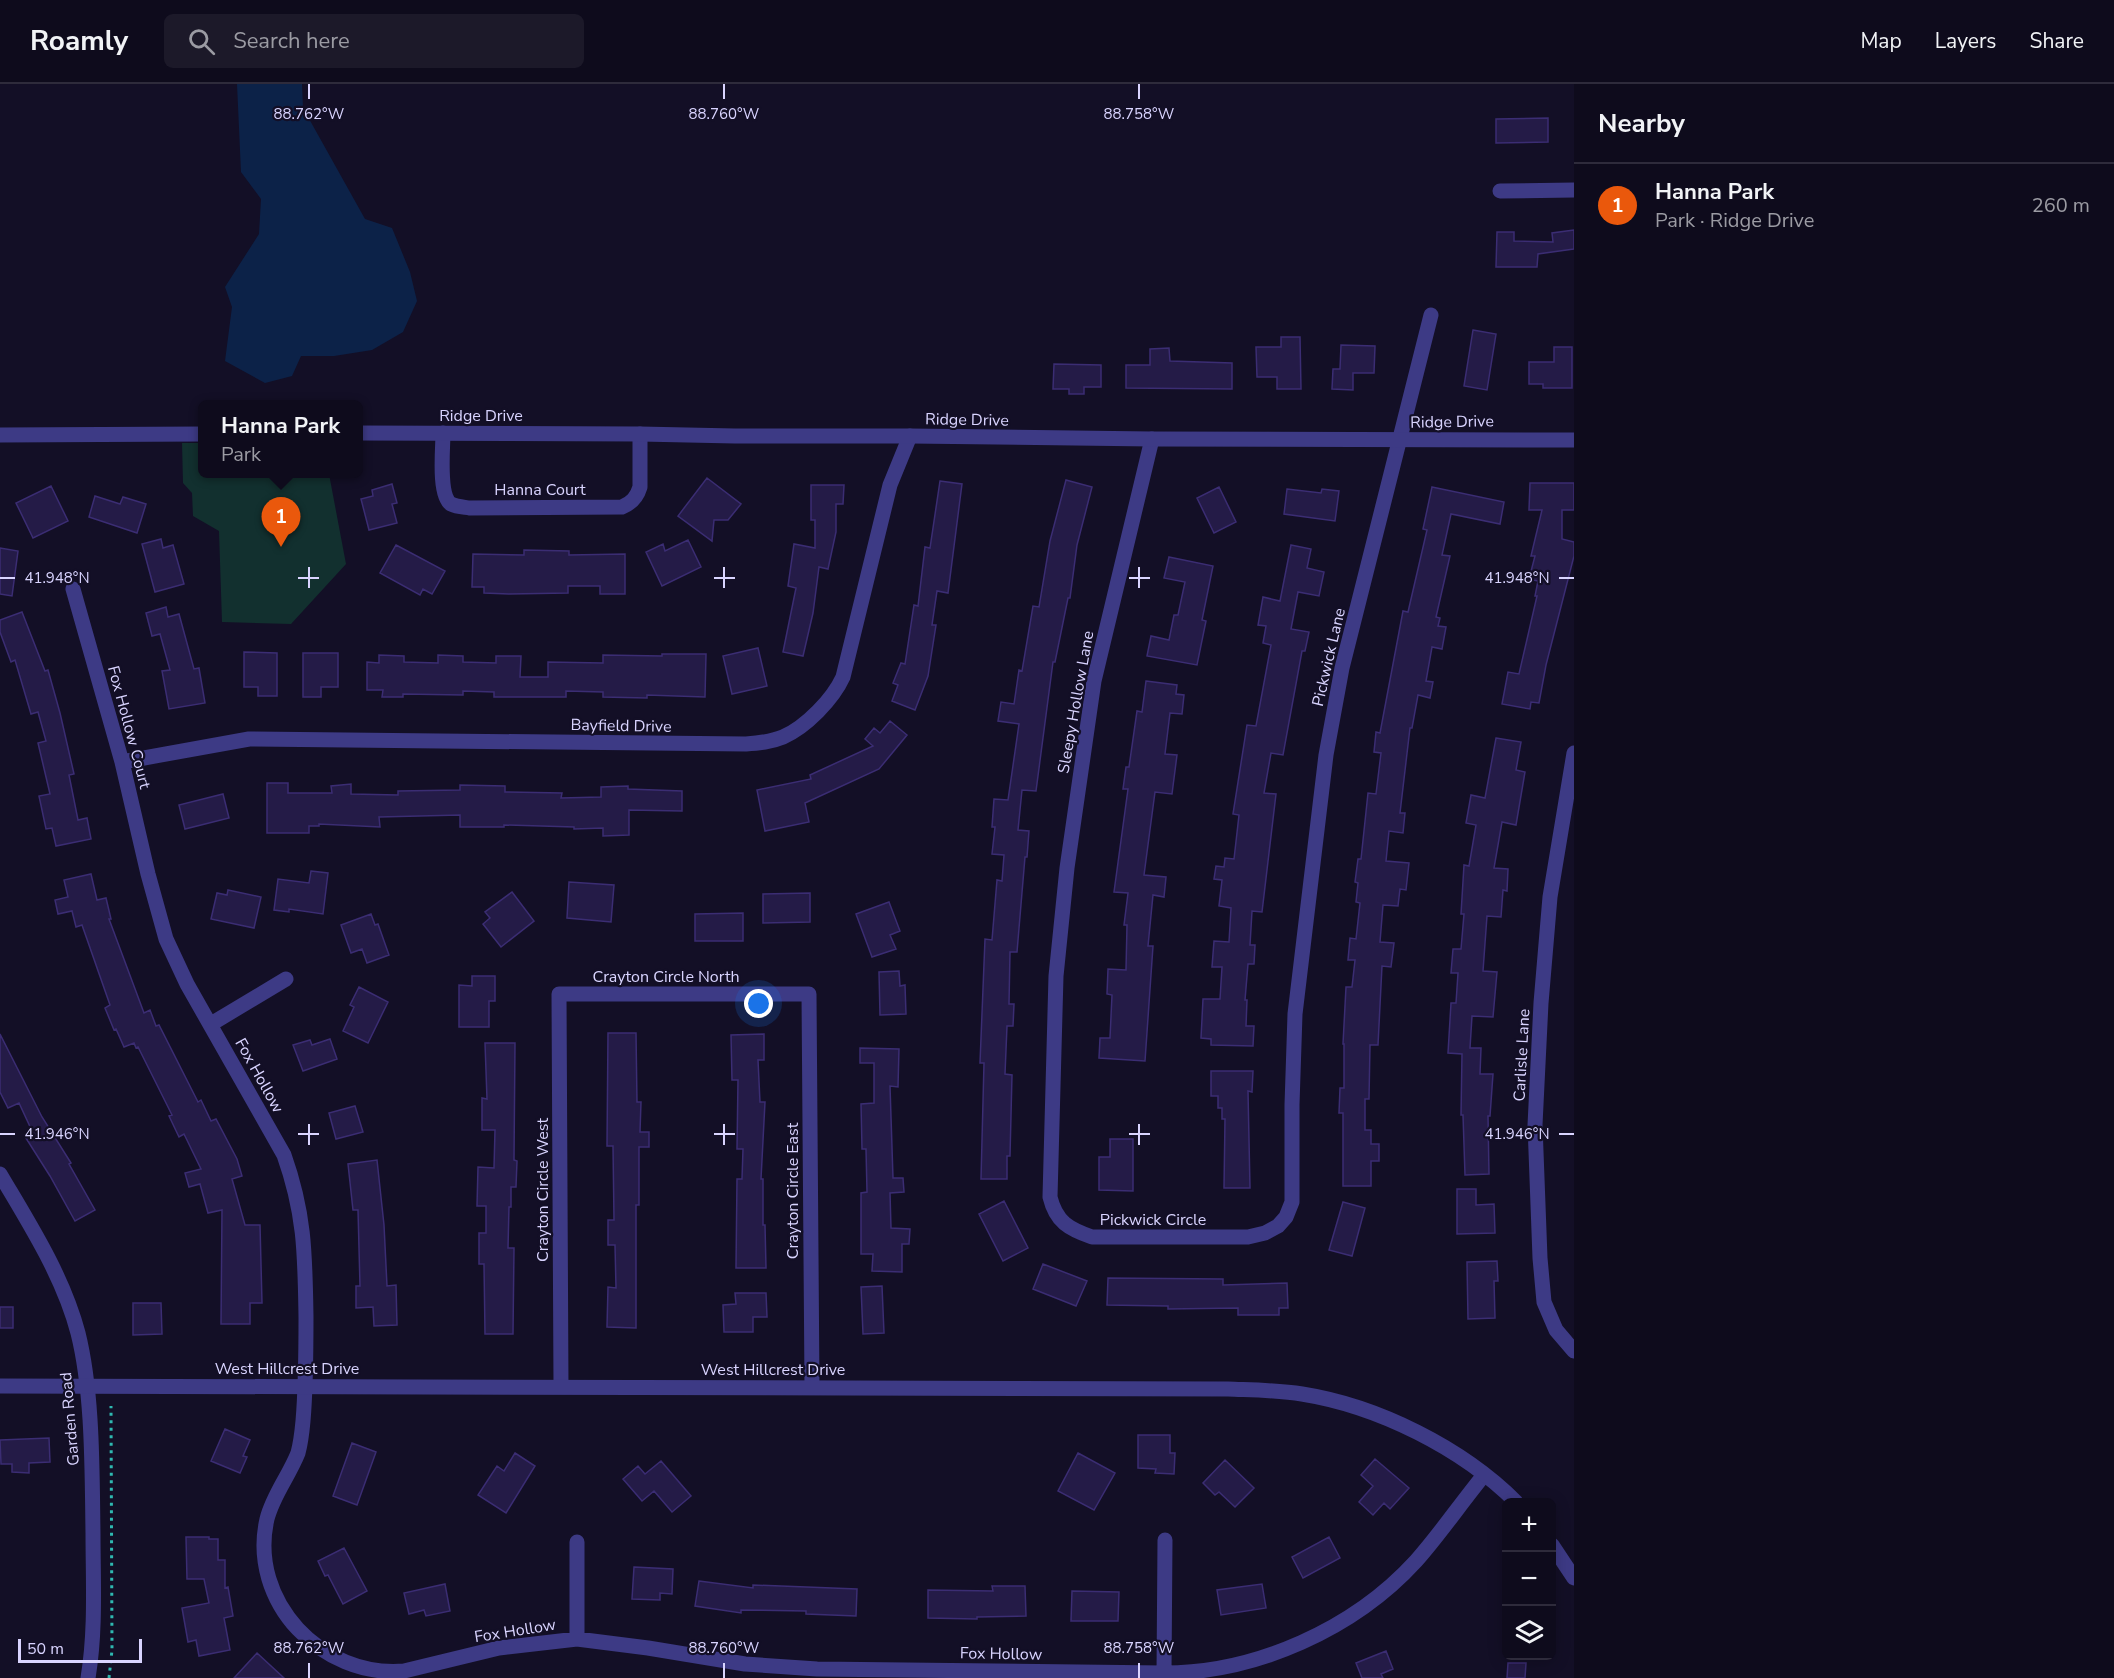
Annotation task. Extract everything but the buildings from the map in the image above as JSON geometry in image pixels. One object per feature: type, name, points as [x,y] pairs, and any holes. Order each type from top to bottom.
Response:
[{"type":"street","points":[[1500,191],[1574,190]]},
{"type":"street","name":"Pickwick Lane","points":[[1295,1014],[1326,755],[1342,668],[1431,315]]},
{"type":"street","name":"Ridge Drive","points":[[363,433],[1574,440]]},
{"type":"street","name":"Hanna Court","points":[[443,433],[445,497],[452,504],[470,508],[622,507],[637,494],[640,487],[640,434]]},
{"type":"street","points":[[0,435],[198,434]]},
{"type":"street","name":"Bayfield Drive","points":[[122,762],[249,739],[746,744],[766,742],[784,736],[799,727],[836,693],[843,677],[890,485],[910,436]]},
{"type":"street","name":"Sleepy Hollow Lane","points":[[1056,976],[1067,868],[1094,681],[1152,439]]},
{"type":"street","name":"Fox Hollow Court","points":[[73,590],[122,762],[148,874]]},
{"type":"street","name":"Carlisle Lane","points":[[1574,753],[1545,941],[1535,1125],[1544,1302],[1556,1330],[1574,1351]]},
{"type":"street","name":"Fox Hollow","points":[[148,874],[174,960],[284,1155],[294,1185],[305,1250],[306,1385],[301,1442],[292,1466],[273,1500],[264,1543],[270,1582],[287,1616],[309,1641],[339,1660],[361,1668],[390,1672],[404,1671],[499,1648],[577,1639],[745,1664],[817,1669],[1164,1673],[1209,1670],[1255,1659],[1300,1642],[1352,1614],[1387,1588],[1415,1561],[1484,1475]]},
{"type":"street","name":"Pickwick Circle","points":[[1056,976],[1050,1197],[1054,1212],[1065,1224],[1077,1232],[1092,1237],[1248,1237],[1265,1233],[1282,1222],[1292,1202],[1295,1014]]},
{"type":"street","points":[[211,1024],[286,979]]},
{"type":"street","name":"Crayton Circle North","points":[[559,994],[809,994]]},
{"type":"street","name":"Crayton Circle West","points":[[559,994],[561,1386]]},
{"type":"street","name":"Crayton Circle East","points":[[809,994],[812,1387]]},
{"type":"street","name":"Garden Road","points":[[0,1174],[44,1250],[78,1334],[86,1385],[92,1467],[93,1621],[88,1678]]},
{"type":"street","name":"West Hillcrest Drive","points":[[0,1386],[1228,1389],[1300,1394],[1371,1413],[1398,1423],[1442,1447],[1484,1475],[1510,1498]]},
{"type":"street","points":[[1164,1673],[1165,1540]]},
{"type":"street","points":[[577,1542],[577,1639]]},
{"type":"street","points":[[1556,1552],[1574,1578]]},
{"type":"path","points":[[109,1678],[112,1639],[111,1406]]},
{"type":"green space","points":[[182,443],[198,443],[198,478],[330,478],[346,564],[291,624],[222,622],[219,531],[193,516],[192,493],[183,483]]},
{"type":"water","points":[[237,84],[302,84],[303,108],[365,219],[392,228],[410,272],[417,301],[403,332],[372,350],[334,356],[301,356],[292,376],[265,383],[225,361],[232,307],[225,287],[259,234],[261,199],[241,172]]},
{"type":"place","name":"Hanna Park","points":[[281,547]]}]
